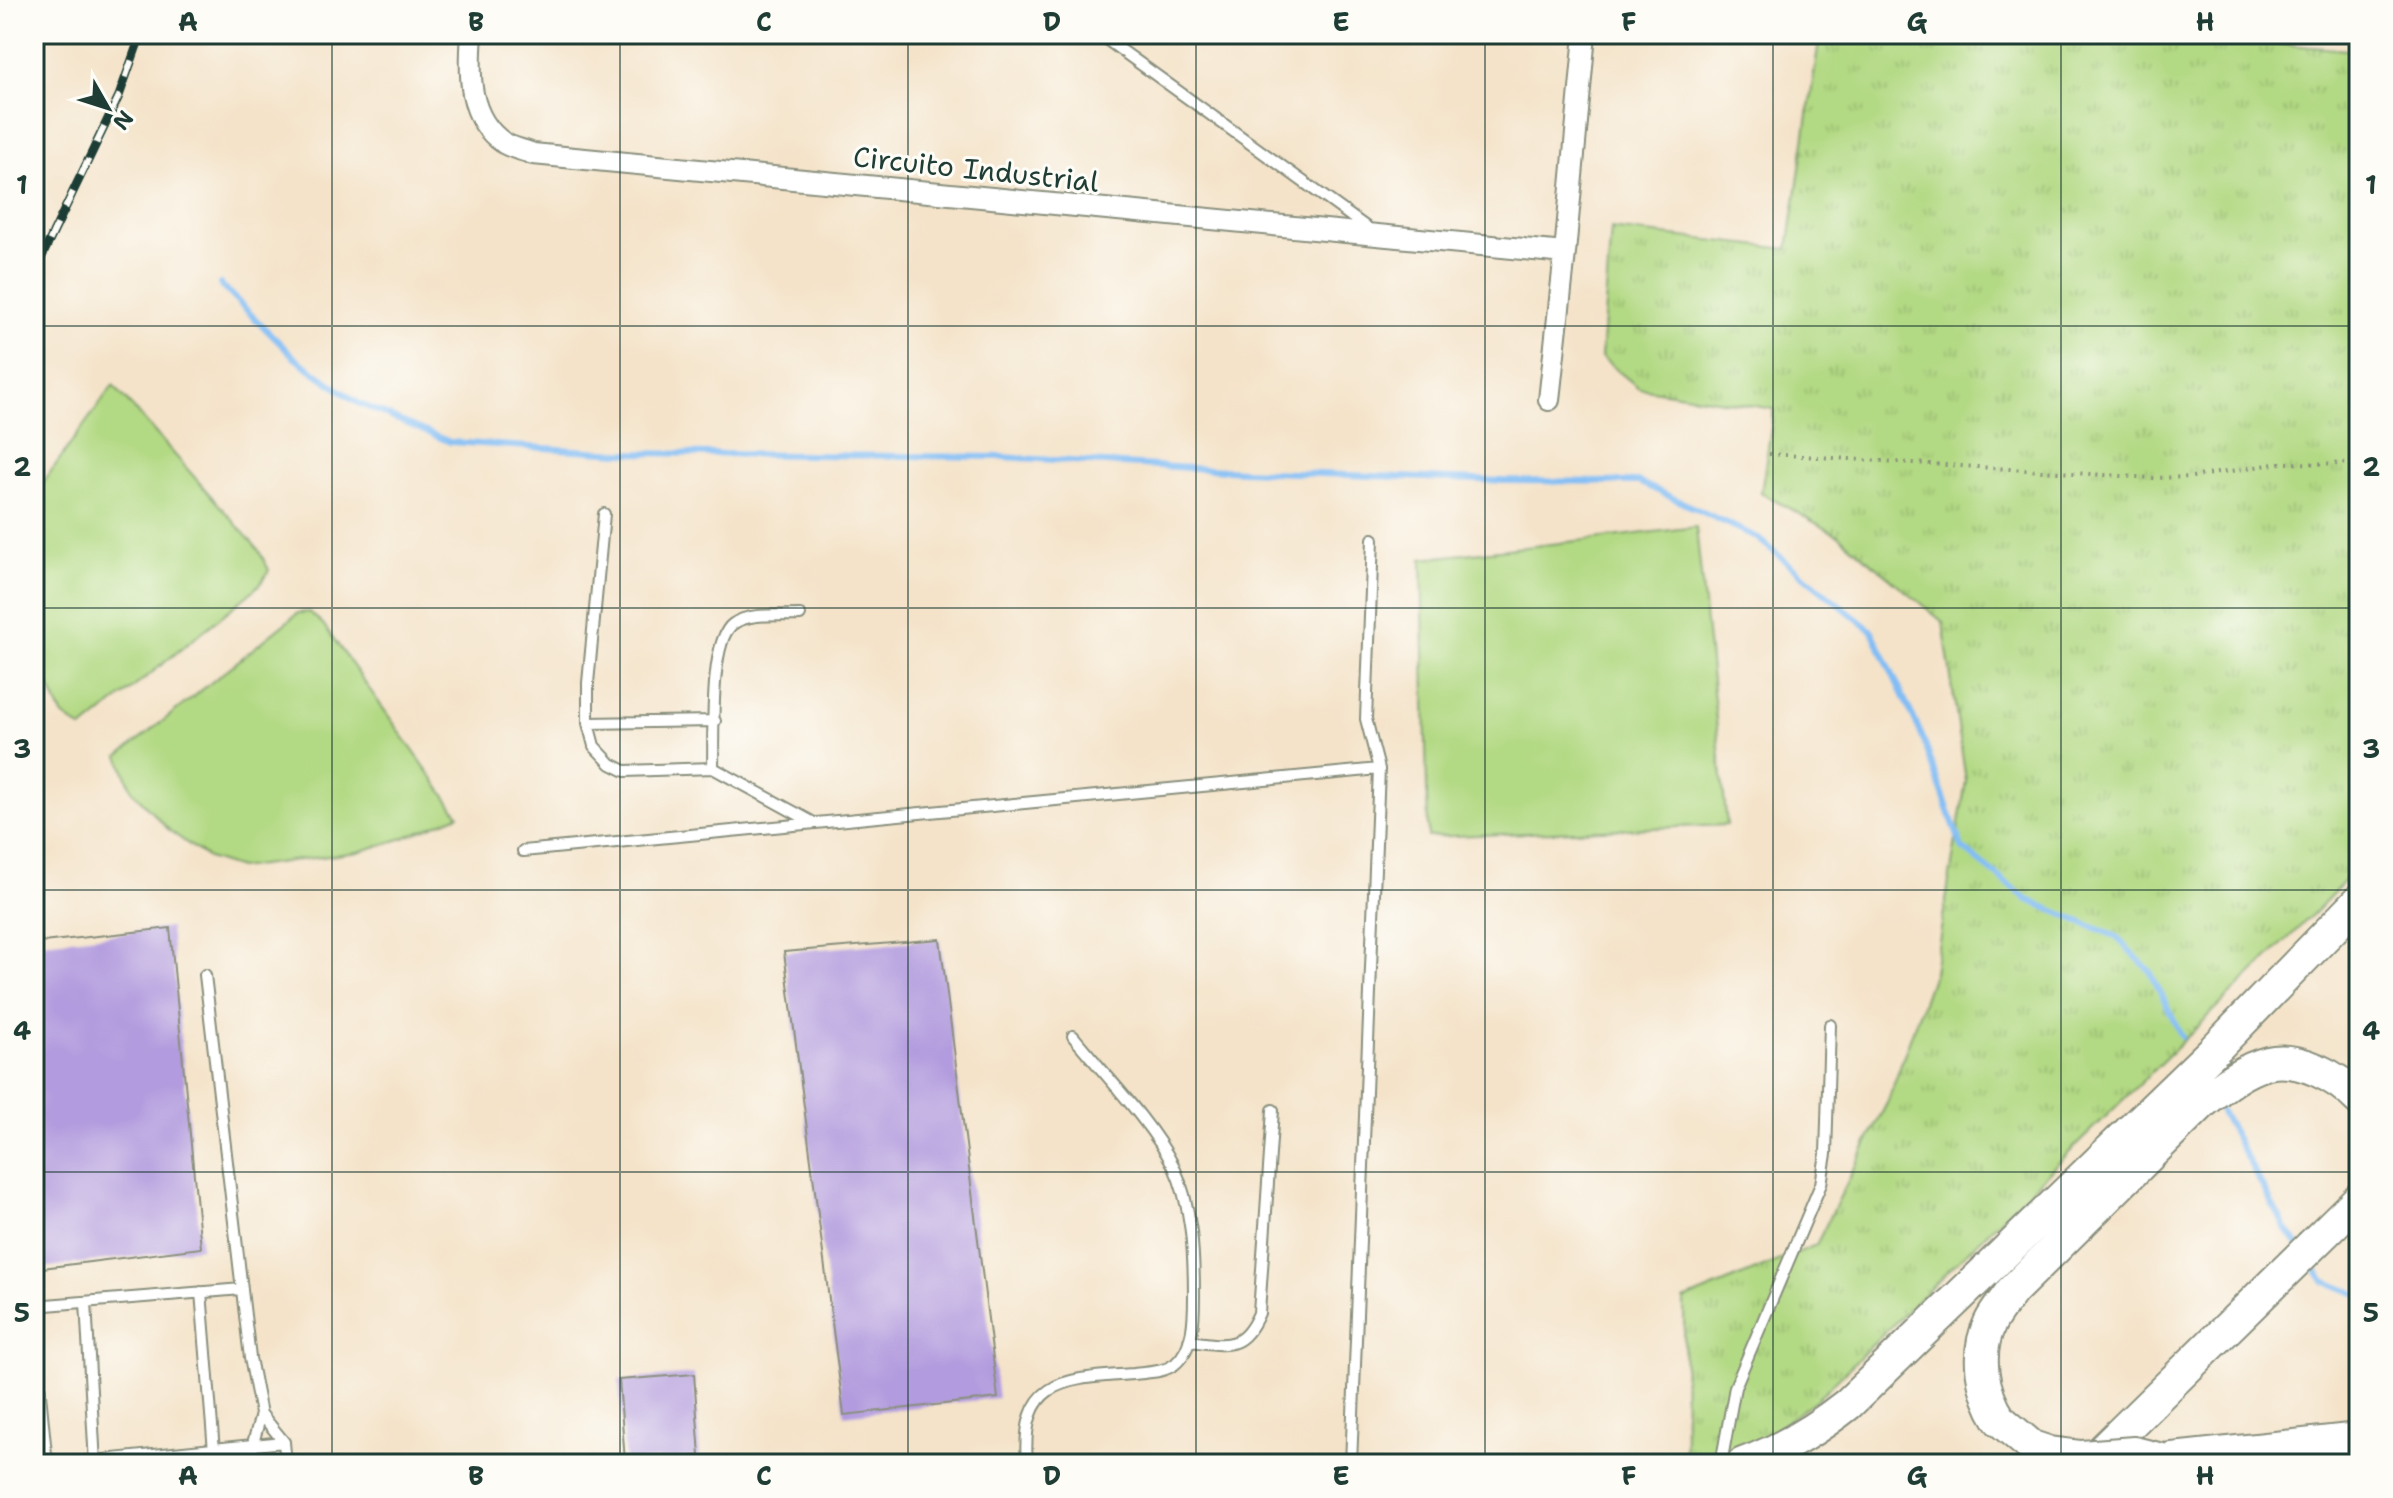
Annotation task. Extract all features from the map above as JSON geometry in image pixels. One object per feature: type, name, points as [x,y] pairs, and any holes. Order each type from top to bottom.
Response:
[{"type":"main road","points":[[1743,1464],[1769,1455],[1812,1432],[1870,1384],[2212,1052],[2359,901]]},
{"type":"main road","points":[[2162,1460],[2122,1452],[2081,1457],[2032,1447],[2000,1420],[1983,1384],[1983,1346],[1990,1322],[2012,1291],[2226,1082],[2267,1063],[2290,1062],[2326,1074],[2359,1099]]},
{"type":"main road","points":[[2089,1464],[2359,1199]]},
{"type":"main road","points":[[2123,1464],[2359,1439]]},
{"type":"street","name":"Circuito Industrial","points":[[472,34],[471,95],[484,123],[505,144],[533,154],[1565,253]]},
{"type":"street","points":[[1549,400],[1585,34]]},
{"type":"lane","points":[[1099,34],[1379,236]]},
{"type":"lane","points":[[604,514],[588,683],[588,723],[594,746],[611,764],[625,771],[713,768],[814,823]]},
{"type":"lane","points":[[1351,1464],[1379,769],[1366,719],[1373,539]]},
{"type":"lane","points":[[713,768],[716,661],[725,633],[734,623],[757,617],[800,615]]},
{"type":"lane","points":[[588,723],[715,721]]},
{"type":"lane","points":[[523,851],[1379,769]]},
{"type":"lane","points":[[205,975],[250,1358],[261,1414],[252,1447],[254,1464]]},
{"type":"lane","points":[[1721,1464],[1735,1387],[1821,1184],[1826,1154],[1830,1025]]},
{"type":"lane","points":[[1027,1464],[1025,1445],[1029,1421],[1040,1398],[1049,1388],[1073,1378],[1160,1372],[1175,1364],[1189,1341],[1194,1322],[1194,1263],[1187,1206],[1172,1165],[1143,1122],[1073,1036]]},
{"type":"lane","points":[[1189,1341],[1228,1345],[1242,1341],[1251,1331],[1259,1313],[1273,1110]]},
{"type":"lane","points":[[34,1306],[242,1289]]},
{"type":"lane","points":[[201,1292],[214,1451]]},
{"type":"lane","points":[[86,1302],[95,1463]]},
{"type":"lane","points":[[34,1334],[47,1464]]},
{"type":"lane","points":[[261,1414],[284,1442],[286,1464]]},
{"type":"lane","points":[[63,1464],[284,1442]]},
{"type":"path","points":[[1769,454],[2153,478],[2192,477],[2281,463],[2359,464]]},
{"type":"green space","points":[[1820,34],[2161,34],[2359,51],[2359,866],[1816,1400],[1771,1433],[1739,1451],[1722,1458],[1685,1464],[1684,1300],[1816,1245],[1887,1103],[1934,971],[1966,781],[1943,622],[1838,535],[1761,493],[1774,409],[1639,388],[1601,357],[1611,229],[1788,249]]},
{"type":"green space","points":[[113,385],[258,549],[269,570],[248,595],[82,729],[62,715],[34,652],[34,495]]},
{"type":"green space","points":[[1696,527],[1727,825],[1428,837],[1422,559]]},
{"type":"green space","points":[[309,612],[323,624],[459,815],[401,839],[358,852],[239,868],[208,858],[170,831],[132,791],[119,756],[298,613]]},
{"type":"building","points":[[170,928],[201,1248],[34,1269],[34,943]]},
{"type":"building","points":[[940,939],[998,1398],[844,1415],[784,952]]},
{"type":"building","points":[[694,1374],[700,1456],[625,1462],[619,1380]]},
{"type":"waterway","points":[[220,284],[296,359],[358,403],[450,442],[620,453],[1002,457],[1243,471],[1503,481],[1639,482],[1756,537],[1872,631],[1922,736],[1962,848],[2028,900],[2115,936],[2150,971],[2182,1037]]},
{"type":"waterway","points":[[2219,1108],[2297,1244]]},
{"type":"waterway","points":[[2311,1262],[2324,1281],[2359,1295]]},
{"type":"railway","points":[[34,273],[119,96],[141,34]]}]
